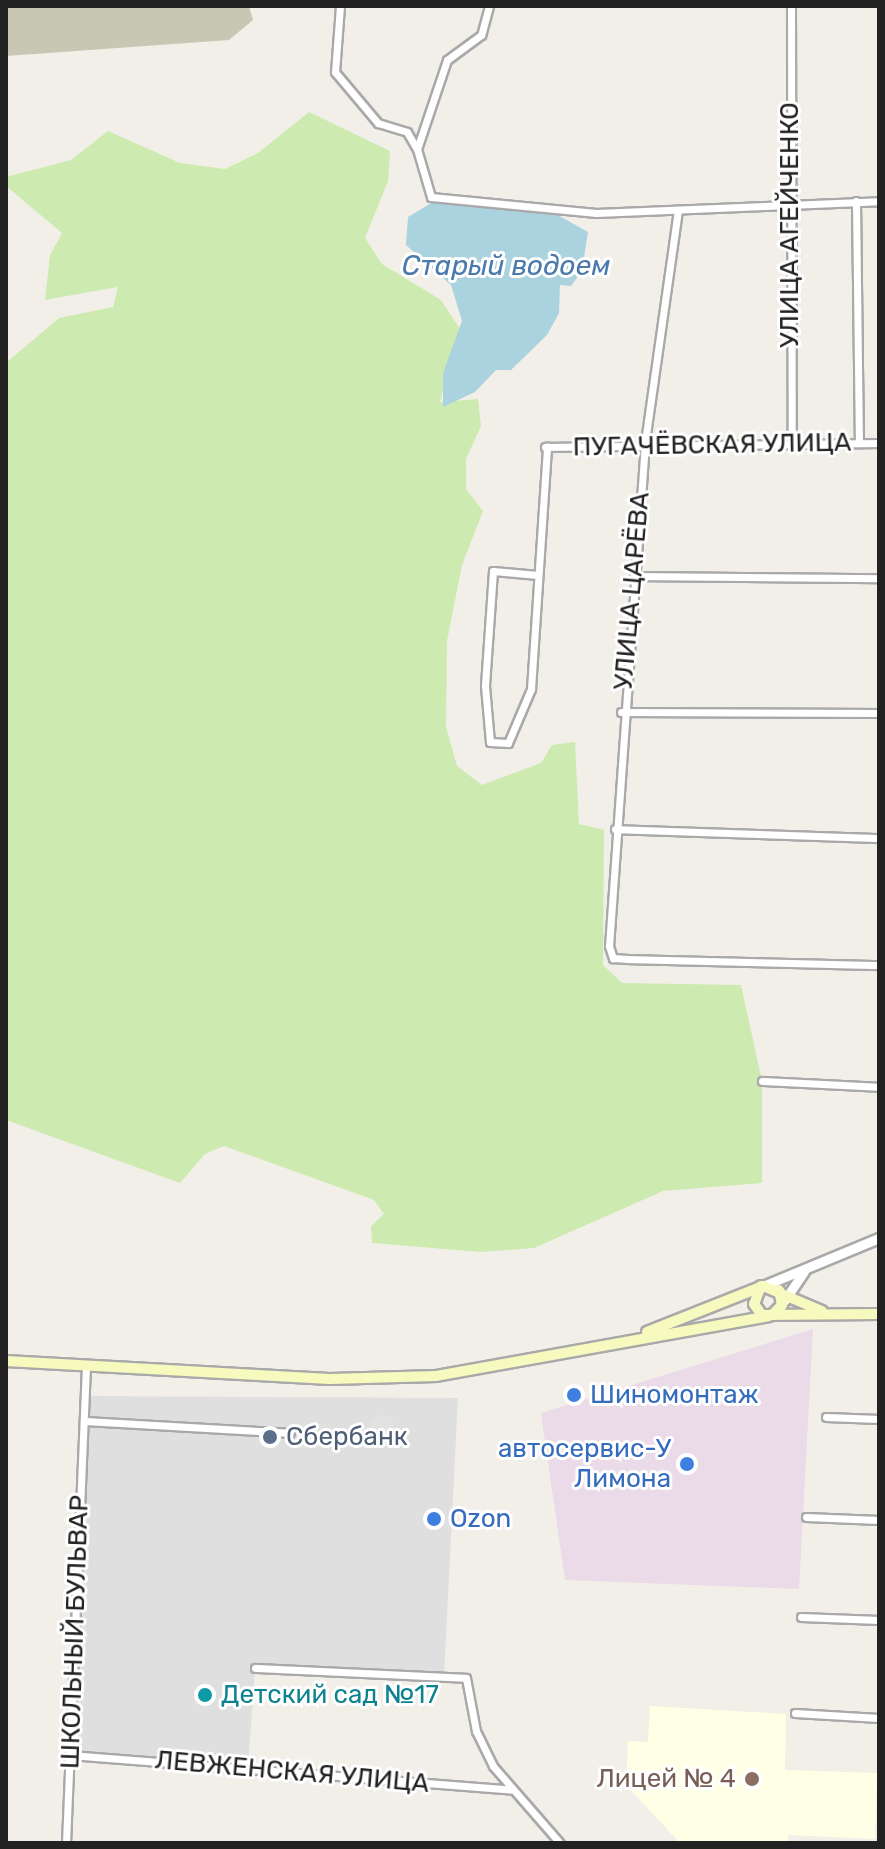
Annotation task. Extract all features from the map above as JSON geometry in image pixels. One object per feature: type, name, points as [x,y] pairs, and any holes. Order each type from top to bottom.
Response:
[{"type":"main road","points":[[762,1286],[754,1304],[770,1316]]},
{"type":"main road","points":[[631,1339],[762,1286],[783,1292],[822,1311]]},
{"type":"main road","points":[[770,1316],[782,1305],[783,1292]]},
{"type":"main road","points":[[6,1361],[404,1378],[519,1364],[631,1339],[770,1316],[822,1311],[879,1314]]},
{"type":"street","points":[[340,6],[335,72],[378,123],[407,132],[417,149],[431,197],[596,213],[788,202],[879,201]]},
{"type":"street","points":[[417,149],[447,60],[481,35],[489,6]]},
{"type":"street","name":"УЛИЦА АГЕЙЧЕНКО","points":[[791,6],[788,202],[792,444]]},
{"type":"street","points":[[856,201],[859,443]]},
{"type":"street","name":"УЛИЦА ЦАРЁВА","points":[[678,210],[645,443],[621,712],[609,946],[613,958],[879,965]]},
{"type":"street","name":"ПУГАЧЁВСКАЯ УЛИЦА","points":[[538,575],[546,447],[645,443],[879,443]]},
{"type":"street","points":[[493,571],[538,575],[531,689],[508,743],[490,742],[485,686],[493,571]]},
{"type":"street","points":[[634,576],[879,578]]},
{"type":"street","points":[[621,712],[879,713]]},
{"type":"street","points":[[615,829],[879,838]]},
{"type":"street","points":[[762,1081],[879,1087]]},
{"type":"street","points":[[762,1286],[879,1238]]},
{"type":"street","points":[[783,1292],[810,1266]]},
{"type":"street","name":"ШКОЛЬНЫЙ БУЛЬВАР","points":[[66,1843],[86,1366]]},
{"type":"street","points":[[826,1417],[879,1419]]},
{"type":"street","points":[[84,1421],[290,1433]]},
{"type":"street","points":[[806,1517],[879,1520]]},
{"type":"street","points":[[801,1617],[879,1620]]},
{"type":"street","points":[[255,1668],[466,1678],[476,1731],[513,1790],[560,1843]]},
{"type":"street","points":[[795,1713],[879,1718]]},
{"type":"street","name":"ЛЕВЖЕНСКАЯ УЛИЦА","points":[[70,1755],[513,1790]]},
{"type":"shaded area","points":[[6,6],[249,6],[253,20],[229,40],[6,56]]},
{"type":"shaded area","points":[[813,1329],[799,1589],[565,1580],[541,1413]]},
{"type":"shaded area","points":[[85,1396],[458,1398],[444,1677],[255,1668],[248,1768],[70,1755]]},
{"type":"shaded area","points":[[382,1415],[391,1418],[394,1427],[391,1436],[382,1439],[373,1436],[370,1427],[373,1418]]},
{"type":"shaded area","name":"Лицей № 4","points":[[650,1706],[786,1714],[785,1770],[877,1773],[875,1839],[788,1835],[788,1843],[680,1843],[626,1785],[628,1741],[648,1742]]},
{"type":"green space","points":[[309,112],[390,151],[388,181],[365,238],[382,264],[441,300],[460,329],[440,402],[478,399],[481,426],[466,459],[466,489],[483,511],[462,565],[447,641],[446,727],[457,766],[482,785],[541,763],[552,745],[575,742],[579,824],[604,830],[603,965],[622,983],[741,985],[762,1081],[762,1183],[663,1191],[534,1248],[480,1252],[372,1243],[371,1226],[384,1214],[374,1200],[224,1146],[205,1154],[180,1183],[6,1120],[6,363],[59,318],[113,307],[118,287],[45,300],[50,255],[62,233],[6,186],[6,177],[71,160],[108,131],[180,163],[225,169],[258,153]]},
{"type":"water","name":"Старый водоем","points":[[433,202],[554,213],[588,232],[582,271],[571,286],[560,285],[559,313],[547,335],[511,370],[496,370],[475,392],[443,407],[443,373],[462,321],[451,285],[406,245],[408,217]]},
{"type":"place","name":"Шиномонтаж","points":[[574,1395]]},
{"type":"place","name":"Сбербанк","points":[[270,1437]]},
{"type":"place","name":"автосервис-У Лимона","points":[[687,1464]]},
{"type":"place","name":"Ozon","points":[[434,1519]]},
{"type":"place","name":"Детский сад №17","points":[[205,1695]]},
{"type":"place","name":"Лицей № 4","points":[[752,1779]]}]
